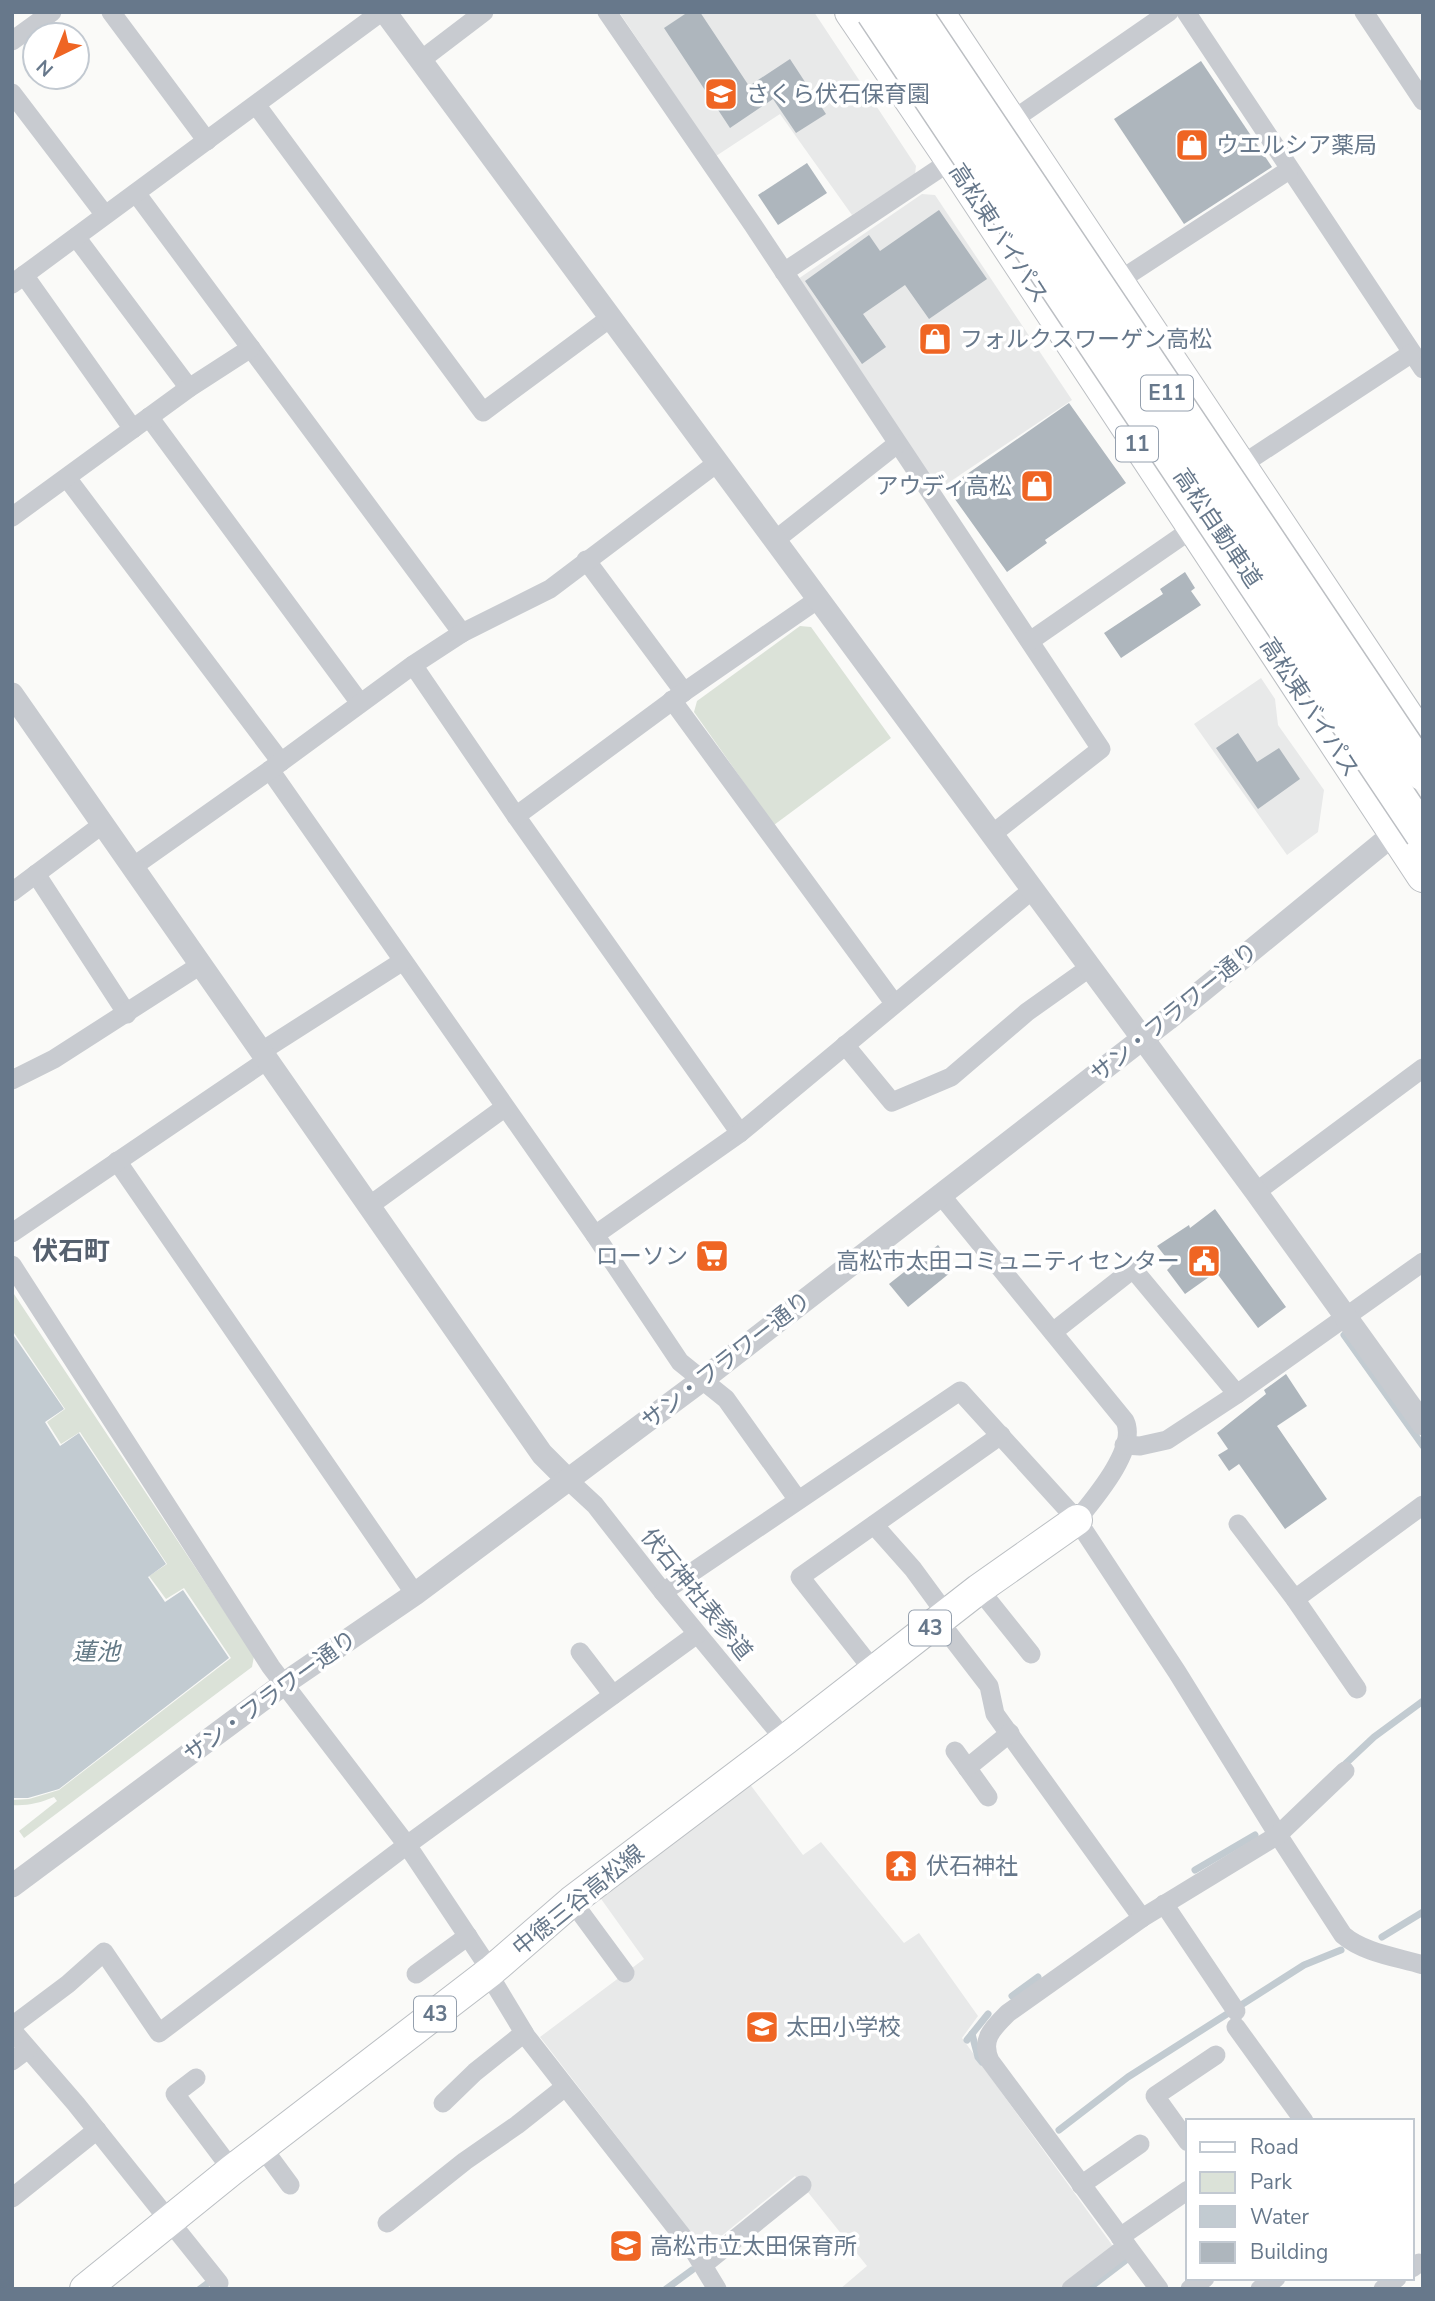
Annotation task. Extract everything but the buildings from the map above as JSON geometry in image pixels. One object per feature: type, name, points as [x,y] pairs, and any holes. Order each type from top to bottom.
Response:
[{"type":"highway","name":"高松東バイパス","points":[[851,12],[952,160],[1192,529],[1408,834],[1423,876]]},
{"type":"highway","name":"高松自動車道","points":[[874,12],[1408,834]]},
{"type":"highway","name":"高松自動車道","points":[[913,12],[1423,773]]},
{"type":"highway","points":[[938,12],[1423,740]]},
{"type":"main road","name":"中徳三谷高松線","points":[[85,2289],[232,2170],[490,1972],[572,1901],[785,1741],[979,1589],[1077,1520]]},
{"type":"street","points":[[12,41],[52,12]]},
{"type":"street","points":[[111,12],[207,141]]},
{"type":"street","points":[[133,429],[18,279],[383,12],[1255,1192],[1423,1424]]},
{"type":"street","points":[[421,60],[484,12]]},
{"type":"street","points":[[607,12],[784,272],[1101,749],[991,835]]},
{"type":"street","points":[[784,272],[1169,12]]},
{"type":"street","points":[[1186,12],[1417,361],[1240,466]]},
{"type":"street","points":[[1364,12],[1423,101]]},
{"type":"street","points":[[12,93],[104,215]]},
{"type":"street","points":[[257,106],[483,412],[610,318]]},
{"type":"street","points":[[1117,282],[1289,170]]},
{"type":"street","points":[[136,193],[462,633]]},
{"type":"street","points":[[76,236],[189,388]]},
{"type":"street","points":[[12,517],[189,388],[251,348]]},
{"type":"street","points":[[149,417],[360,703]]},
{"type":"street","points":[[774,541],[897,444]]},
{"type":"street","points":[[134,866],[413,665],[462,633],[550,589],[717,463]]},
{"type":"street","points":[[67,478],[275,766],[403,961],[595,1235],[680,1362],[726,1399],[798,1500]]},
{"type":"street","points":[[1030,641],[1192,529]]},
{"type":"street","points":[[586,561],[894,1003]]},
{"type":"street","points":[[516,816],[678,696],[817,600]]},
{"type":"street","points":[[413,665],[740,1133]]},
{"type":"street","points":[[12,694],[542,1454],[568,1480]]},
{"type":"street","name":"サン・フラワー通り","points":[[12,1886],[285,1684],[415,1594],[702,1380],[1408,834],[1423,811]]},
{"type":"street","points":[[12,892],[103,824]]},
{"type":"street","points":[[36,874],[127,1014]]},
{"type":"street","points":[[595,1235],[740,1133],[1032,891]]},
{"type":"street","points":[[12,1233],[403,961]]},
{"type":"street","points":[[12,1080],[54,1059],[202,964]]},
{"type":"street","points":[[845,1045],[892,1102],[951,1077],[1027,1012],[1090,968]]},
{"type":"street","points":[[1255,1192],[1423,1068]]},
{"type":"street","points":[[369,1206],[504,1108]]},
{"type":"street","points":[[117,1161],[415,1594]]},
{"type":"street","points":[[940,1194],[1125,1421],[1129,1434],[1107,1482],[1077,1520]]},
{"type":"street","points":[[1124,1445],[1140,1446],[1167,1440],[1237,1394],[1423,1262]]},
{"type":"street","points":[[12,1265],[271,1667],[407,1845],[468,1936],[524,2034],[702,2265],[717,2289]]},
{"type":"street","points":[[1052,1332],[1133,1269],[1237,1394]]},
{"type":"street","points":[[663,1592],[960,1391],[1077,1520],[1177,1672],[1343,1935],[1364,1948],[1423,1965]]},
{"type":"street","points":[[874,1671],[800,1577],[1001,1434]]},
{"type":"street","name":"伏石神社表参道","points":[[568,1480],[595,1505],[785,1741]]},
{"type":"street","points":[[1295,1599],[1423,1505]]},
{"type":"street","points":[[1238,1524],[1295,1599],[1357,1689]]},
{"type":"street","points":[[874,1525],[913,1569],[989,1686],[995,1714],[1142,1918]]},
{"type":"street","points":[[979,1589],[1031,1654]]},
{"type":"street","points":[[220,2287],[97,2130],[12,2028],[104,1952],[159,2033],[407,1845],[697,1634]]},
{"type":"street","points":[[580,1652],[613,1695]]},
{"type":"street","points":[[967,1768],[1010,1733]]},
{"type":"street","points":[[955,1751],[988,1797]]},
{"type":"street","points":[[1159,2289],[990,2061],[985,2045],[990,2030],[1008,2013],[1142,1918],[1278,1835],[1345,1771]]},
{"type":"street","points":[[572,1901],[625,1973]]},
{"type":"street","points":[[1164,1904],[1303,2119]]},
{"type":"street","points":[[416,1974],[468,1936]]},
{"type":"street","points":[[443,2103],[475,2072],[524,2034]]},
{"type":"street","points":[[12,2061],[28,2049]]},
{"type":"street","points":[[1186,2140],[1155,2096],[1216,2055]]},
{"type":"street","points":[[196,2078],[175,2094],[232,2170]]},
{"type":"street","points":[[387,2223],[565,2087]]},
{"type":"street","points":[[12,2198],[97,2130]]},
{"type":"street","points":[[1082,2185],[1140,2144]]},
{"type":"street","points":[[262,2147],[290,2185]]},
{"type":"street","points":[[702,2265],[803,2185]]},
{"type":"street","points":[[1072,2289],[1186,2192]]},
{"type":"shaded area","points":[[619,12],[814,12],[916,166],[915,174],[852,215],[780,114],[716,156]]},
{"type":"shaded area","name":"フォルクスワーゲン高松","points":[[922,194],[935,195],[1072,400],[939,489],[798,279]]},
{"type":"shaded area","points":[[1261,678],[1275,699],[1278,725],[1324,790],[1318,832],[1287,855],[1194,724]]},
{"type":"shaded area","name":"太田小学校","points":[[749,1783],[803,1855],[821,1842],[904,1943],[919,1933],[978,2016],[962,2038],[1115,2249],[1062,2289],[840,2289],[867,2266],[795,2176],[708,2247],[702,2247],[540,2037],[644,1959],[599,1896]]},
{"type":"green space","points":[[800,626],[811,627],[891,738],[774,825],[694,712],[697,701]]},
{"type":"green space","points":[[12,1291],[254,1656],[252,1667],[24,1838],[19,1831],[57,1801],[54,1797],[33,1804],[12,1805],[12,1800],[29,1799],[59,1790],[231,1658],[184,1588],[166,1599],[149,1576],[167,1564],[80,1432],[61,1444],[47,1422],[65,1409],[12,1330]]},
{"type":"water","name":"蓮池","points":[[12,1333],[64,1409],[45,1422],[60,1446],[79,1433],[166,1564],[148,1577],[165,1602],[183,1590],[229,1658],[59,1789],[28,1798],[12,1798]]},
{"type":"waterway","points":[[1344,1335],[1423,1446]]},
{"type":"waterway","points":[[1342,1767],[1374,1737],[1423,1701]]},
{"type":"waterway","points":[[1195,1870],[1255,1835]]},
{"type":"waterway","points":[[1382,1937],[1423,1912]]},
{"type":"waterway","points":[[1059,2130],[1128,2077],[1304,1965],[1341,1950]]},
{"type":"waterway","points":[[1012,1996],[1038,1977]]},
{"type":"waterway","points":[[967,2040],[988,2014]]},
{"type":"waterway","points":[[972,2034],[982,2062]]},
{"type":"waterway","points":[[1088,2289],[1126,2260],[1121,2253]]},
{"type":"waterway","points":[[666,2289],[692,2270]]},
{"type":"waterway","points":[[200,2289],[208,2283]]},
{"type":"place","name":"さくら伏石保育園","points":[[721,94]]},
{"type":"place","name":"ウエルシア薬局","points":[[1192,145]]},
{"type":"place","name":"フォルクスワーゲン高松","points":[[935,339]]},
{"type":"place","name":"アウディ高松","points":[[1037,486]]},
{"type":"place","name":"ローソン","points":[[712,1256]]},
{"type":"place","name":"高松市太田コミュニティセンター","points":[[1204,1261]]},
{"type":"place","name":"伏石神社","points":[[901,1866]]},
{"type":"place","name":"太田小学校","points":[[762,2027]]},
{"type":"place","name":"高松市立太田保育所","points":[[626,2246]]},
{"type":"district","name":"伏石町","points":[[71,1251]]}]
